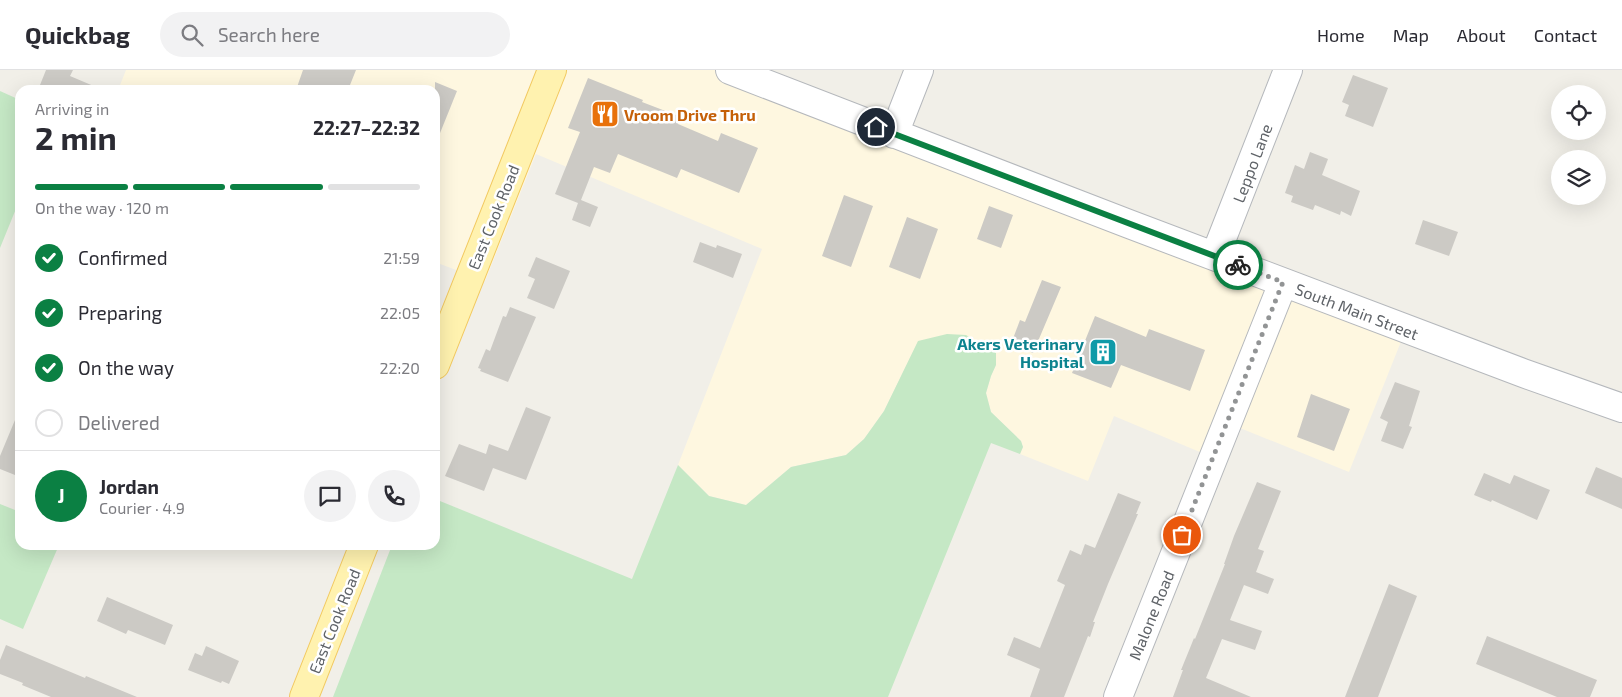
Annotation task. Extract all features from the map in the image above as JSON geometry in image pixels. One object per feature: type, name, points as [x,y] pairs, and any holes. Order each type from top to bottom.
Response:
[{"type":"main road","name":"East Cook Road","points":[[440,352],[552,70]]},
{"type":"main road","name":"East Cook Road","points":[[304,697],[362,550]]},
{"type":"street","name":"South Main Street","points":[[730,70],[1523,374],[1622,408]]},
{"type":"street","points":[[894,134],[919,70]]},
{"type":"street","name":"Leppo Lane","points":[[1215,256],[1288,70]]},
{"type":"street","name":"Malone Road","points":[[1118,697],[1283,282]]},
{"type":"shaded area","points":[[126,70],[750,70],[1408,324],[1349,472],[1240,428],[1226,463],[1114,416],[1088,481],[1020,454],[1023,447],[1021,441],[991,412],[986,393],[996,365],[918,342],[884,411],[864,439],[846,455],[791,467],[746,505],[709,496],[678,465],[762,249],[536,154],[485,281],[440,264],[440,85],[120,85]]},
{"type":"green space","points":[[0,91],[15,98],[15,211],[0,248]]},
{"type":"green space","points":[[947,334],[966,335],[996,353],[996,365],[986,393],[991,412],[1021,441],[1023,447],[1020,454],[991,443],[888,697],[333,697],[390,550],[440,550],[440,501],[632,579],[678,465],[709,496],[746,505],[791,467],[846,455],[864,439],[884,411],[918,341]]},
{"type":"green space","points":[[0,504],[15,510],[15,550],[57,550],[23,629],[0,619]]},
{"type":"building","points":[[46,70],[73,70],[70,76],[91,85],[40,85]]},
{"type":"building","points":[[303,70],[356,70],[350,85],[298,85]]},
{"type":"building","points":[[1353,75],[1388,88],[1373,127],[1345,116],[1349,105],[1342,102]]},
{"type":"building","points":[[588,78],[681,117],[678,124],[718,141],[721,133],[758,148],[739,193],[681,169],[677,178],[618,154],[610,173],[594,167],[581,200],[598,207],[590,227],[572,220],[578,203],[555,194],[580,132],[568,128]]},
{"type":"building","points":[[435,82],[457,91],[440,133],[440,85],[435,85]]},
{"type":"building","points":[[1310,152],[1328,159],[1322,175],[1360,191],[1351,216],[1341,211],[1340,215],[1315,205],[1313,210],[1291,202],[1293,196],[1285,193],[1295,165],[1304,169]]},
{"type":"building","points":[[844,195],[873,206],[851,267],[822,256]]},
{"type":"building","points":[[989,206],[1013,215],[1001,248],[977,239]]},
{"type":"building","points":[[907,217],[938,229],[920,279],[889,267]]},
{"type":"building","points":[[1423,220],[1458,232],[1449,256],[1415,244]]},
{"type":"building","points":[[700,242],[716,248],[717,245],[742,254],[733,278],[693,262]]},
{"type":"building","points":[[536,257],[570,271],[554,309],[527,298],[535,279],[528,276]]},
{"type":"building","points":[[1042,280],[1061,287],[1033,353],[1011,344],[1020,320],[1025,322]]},
{"type":"building","points":[[510,307],[536,317],[508,382],[480,371],[481,369],[478,368],[486,349],[490,351],[503,316],[506,317]]},
{"type":"building","points":[[1095,316],[1146,337],[1149,329],[1205,350],[1190,391],[1121,365],[1111,388],[1072,373]]},
{"type":"building","points":[[1395,382],[1420,391],[1409,426],[1412,427],[1403,449],[1381,441],[1388,422],[1380,418]]},
{"type":"building","points":[[1311,394],[1350,409],[1334,451],[1297,437]]},
{"type":"building","points":[[526,407],[551,417],[526,480],[493,468],[484,491],[445,476],[459,444],[486,454],[489,444],[508,451]]},
{"type":"building","points":[[15,420],[15,475],[0,469],[0,456]]},
{"type":"building","points":[[1596,467],[1622,478],[1622,509],[1585,493]]},
{"type":"building","points":[[1484,473],[1510,484],[1514,475],[1550,490],[1537,520],[1492,500],[1491,502],[1474,495]]},
{"type":"building","points":[[1257,482],[1281,491],[1258,549],[1264,551],[1256,572],[1274,579],[1268,594],[1244,585],[1230,620],[1262,631],[1255,650],[1222,639],[1206,678],[1251,697],[1173,697],[1183,670],[1181,670]]},
{"type":"building","points":[[1118,493],[1141,502],[1136,514],[1138,514],[1093,622],[1095,622],[1090,637],[1088,636],[1064,697],[1030,697],[1040,669],[1007,655],[1014,637],[1040,648],[1065,585],[1057,581],[1070,550],[1081,555],[1085,544],[1095,548]]},
{"type":"building","points":[[1389,584],[1417,596],[1378,697],[1345,697]]},
{"type":"building","points":[[107,597],[173,625],[165,645],[128,630],[126,634],[97,621]]},
{"type":"building","points":[[1487,636],[1597,680],[1590,697],[1557,697],[1476,664]]},
{"type":"building","points":[[6,645],[85,678],[86,676],[137,697],[51,697],[0,674],[0,660]]},
{"type":"building","points":[[206,646],[239,661],[229,684],[222,681],[221,683],[188,670],[195,653],[202,656]]},
{"type":"way so far","points":[[1182,535],[1283,282],[1238,265]]},
{"type":"place","name":"Vroom Drive Thru","points":[[605,114]]},
{"type":"place","name":"Akers Veterinary Hospital","points":[[1103,352]]},
{"type":"route","points":[[876,127],[1238,265]]}]
